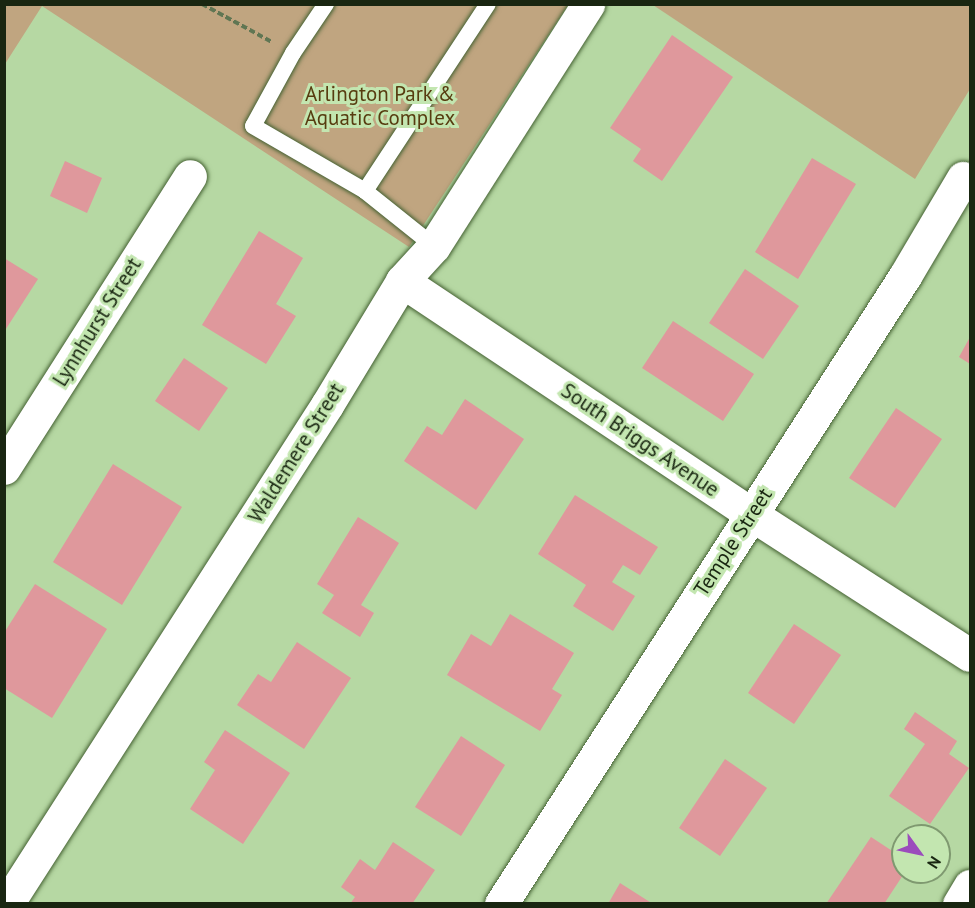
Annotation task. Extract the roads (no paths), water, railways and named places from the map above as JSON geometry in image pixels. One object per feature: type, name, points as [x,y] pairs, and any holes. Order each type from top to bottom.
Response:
[{"type":"street","name":"Waldemere Street","points":[[7,903],[327,405],[402,281],[434,246],[588,4]]},
{"type":"street","name":"Temple Street","points":[[501,903],[905,276],[967,172]]},
{"type":"street","name":"Lynnhurst Street","points":[[4,468],[190,176]]},
{"type":"street","name":"South Briggs Avenue","points":[[402,281],[751,514],[970,655]]},
{"type":"street","points":[[959,903],[970,886]]},
{"type":"lane","points":[[326,4],[293,53],[254,126],[365,191],[434,246]]},
{"type":"lane","points":[[365,191],[488,4]]},
{"type":"park label","name":"Arlington Park & Aquatic Complex","points":[[380,106]]}]
